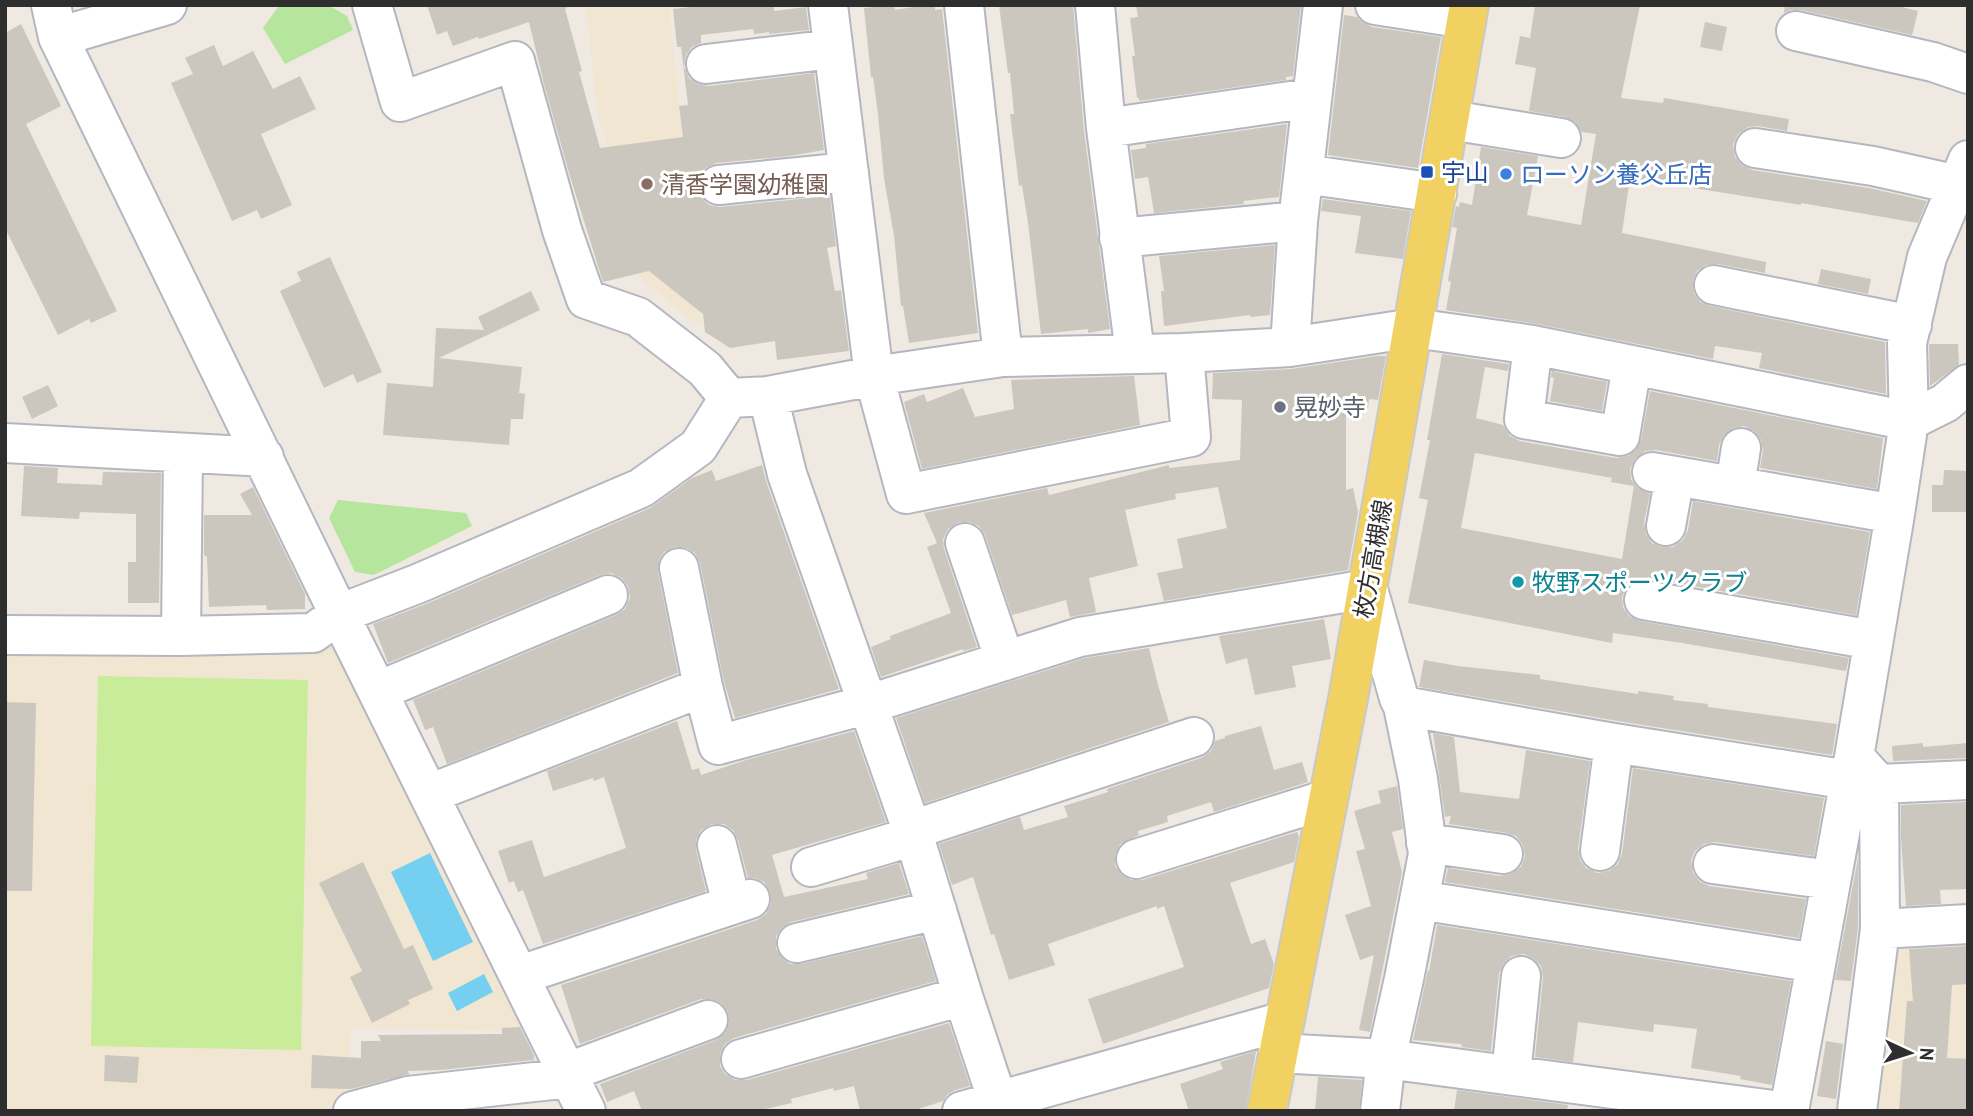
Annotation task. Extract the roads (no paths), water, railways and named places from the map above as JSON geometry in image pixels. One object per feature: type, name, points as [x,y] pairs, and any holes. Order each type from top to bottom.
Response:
[{"type":"main road","name":"枚方高槻線","points":[[1267,1111],[1368,590],[1467,12]]},
{"type":"street","points":[[167,5],[72,19],[264,457],[339,614],[575,1087]]},
{"type":"street","points":[[372,5],[401,102],[515,61],[562,230],[586,299],[638,317],[705,369],[729,398]]},
{"type":"street","points":[[828,5],[874,376],[906,494],[1191,437],[1184,353]]},
{"type":"street","points":[[964,5],[1003,358]]},
{"type":"street","points":[[1095,5],[1106,128],[1135,353]]},
{"type":"street","points":[[1290,347],[1297,221],[1323,5]]},
{"type":"street","points":[[1375,5],[1467,12]]},
{"type":"street","points":[[1796,31],[1933,62],[1968,74]]},
{"type":"street","points":[[706,64],[833,49]]},
{"type":"street","points":[[1106,128],[1311,98]]},
{"type":"street","points":[[1450,120],[1561,138]]},
{"type":"street","points":[[1755,148],[1873,166],[1963,172],[1927,257],[1907,342],[1909,421],[1874,640],[1861,774],[1831,880],[1789,1111]]},
{"type":"street","points":[[719,185],[849,172]]},
{"type":"street","points":[[1304,174],[1437,193]]},
{"type":"street","points":[[1119,238],[1297,221]]},
{"type":"street","points":[[1714,285],[1912,325]]},
{"type":"street","points":[[729,398],[768,396],[874,376],[1003,358],[1290,347],[1414,328],[1534,345],[1909,421],[1945,403],[1968,384]]},
{"type":"street","points":[[1534,345],[1524,419],[1620,436],[1632,366]]},
{"type":"street","points":[[768,396],[787,474],[913,833],[1000,1105]]},
{"type":"street","points":[[5,635],[181,636],[313,633],[339,614],[417,584],[641,488],[698,447],[729,398]]},
{"type":"street","points":[[5,443],[264,457]]},
{"type":"street","points":[[1735,486],[1741,448]]},
{"type":"street","points":[[181,636],[183,453]]},
{"type":"street","points":[[1666,526],[1664,474],[1895,514]]},
{"type":"street","points":[[965,543],[1005,661]]},
{"type":"street","points":[[679,568],[703,687],[718,745],[869,704],[1080,638],[1368,590],[1403,706],[1418,779],[1427,854],[1386,1059],[1380,1111]]},
{"type":"street","points":[[378,691],[607,592]]},
{"type":"street","points":[[1644,600],[1874,640]]},
{"type":"street","points":[[429,794],[703,687]]},
{"type":"street","points":[[1403,706],[1614,743],[1861,774],[1968,779]]},
{"type":"street","points":[[811,867],[1194,737]]},
{"type":"street","points":[[1600,851],[1614,743]]},
{"type":"street","points":[[1857,1111],[1880,929],[1861,774]]},
{"type":"street","points":[[1136,859],[1328,799]]},
{"type":"street","points":[[1426,842],[1503,854]]},
{"type":"street","points":[[520,975],[741,902],[717,845]]},
{"type":"street","points":[[1713,864],[1831,880]]},
{"type":"street","points":[[1419,900],[1814,976],[1872,996]]},
{"type":"street","points":[[797,943],[937,910]]},
{"type":"street","points":[[1880,929],[1968,923]]},
{"type":"street","points":[[1511,1075],[1521,976]]},
{"type":"street","points":[[741,1059],[963,996]]},
{"type":"street","points":[[353,1111],[408,1096],[488,1099],[575,1087],[708,1020]]},
{"type":"street","points":[[962,1111],[1000,1105],[1281,1037],[1386,1059],[1780,1111]]},
{"type":"water","points":[[430,853],[473,942],[433,961],[391,872]]},
{"type":"water","points":[[484,974],[493,992],[457,1011],[448,993]]},
{"type":"place","name":"宇山","points":[[1427,172]]},
{"type":"place","name":"ローソン養父丘店","points":[[1506,174]]},
{"type":"place","name":"清香学園幼稚園","points":[[647,184]]},
{"type":"place","name":"晃妙寺","points":[[1280,407]]},
{"type":"place","name":"牧野スポーツクラブ","points":[[1518,582]]}]
